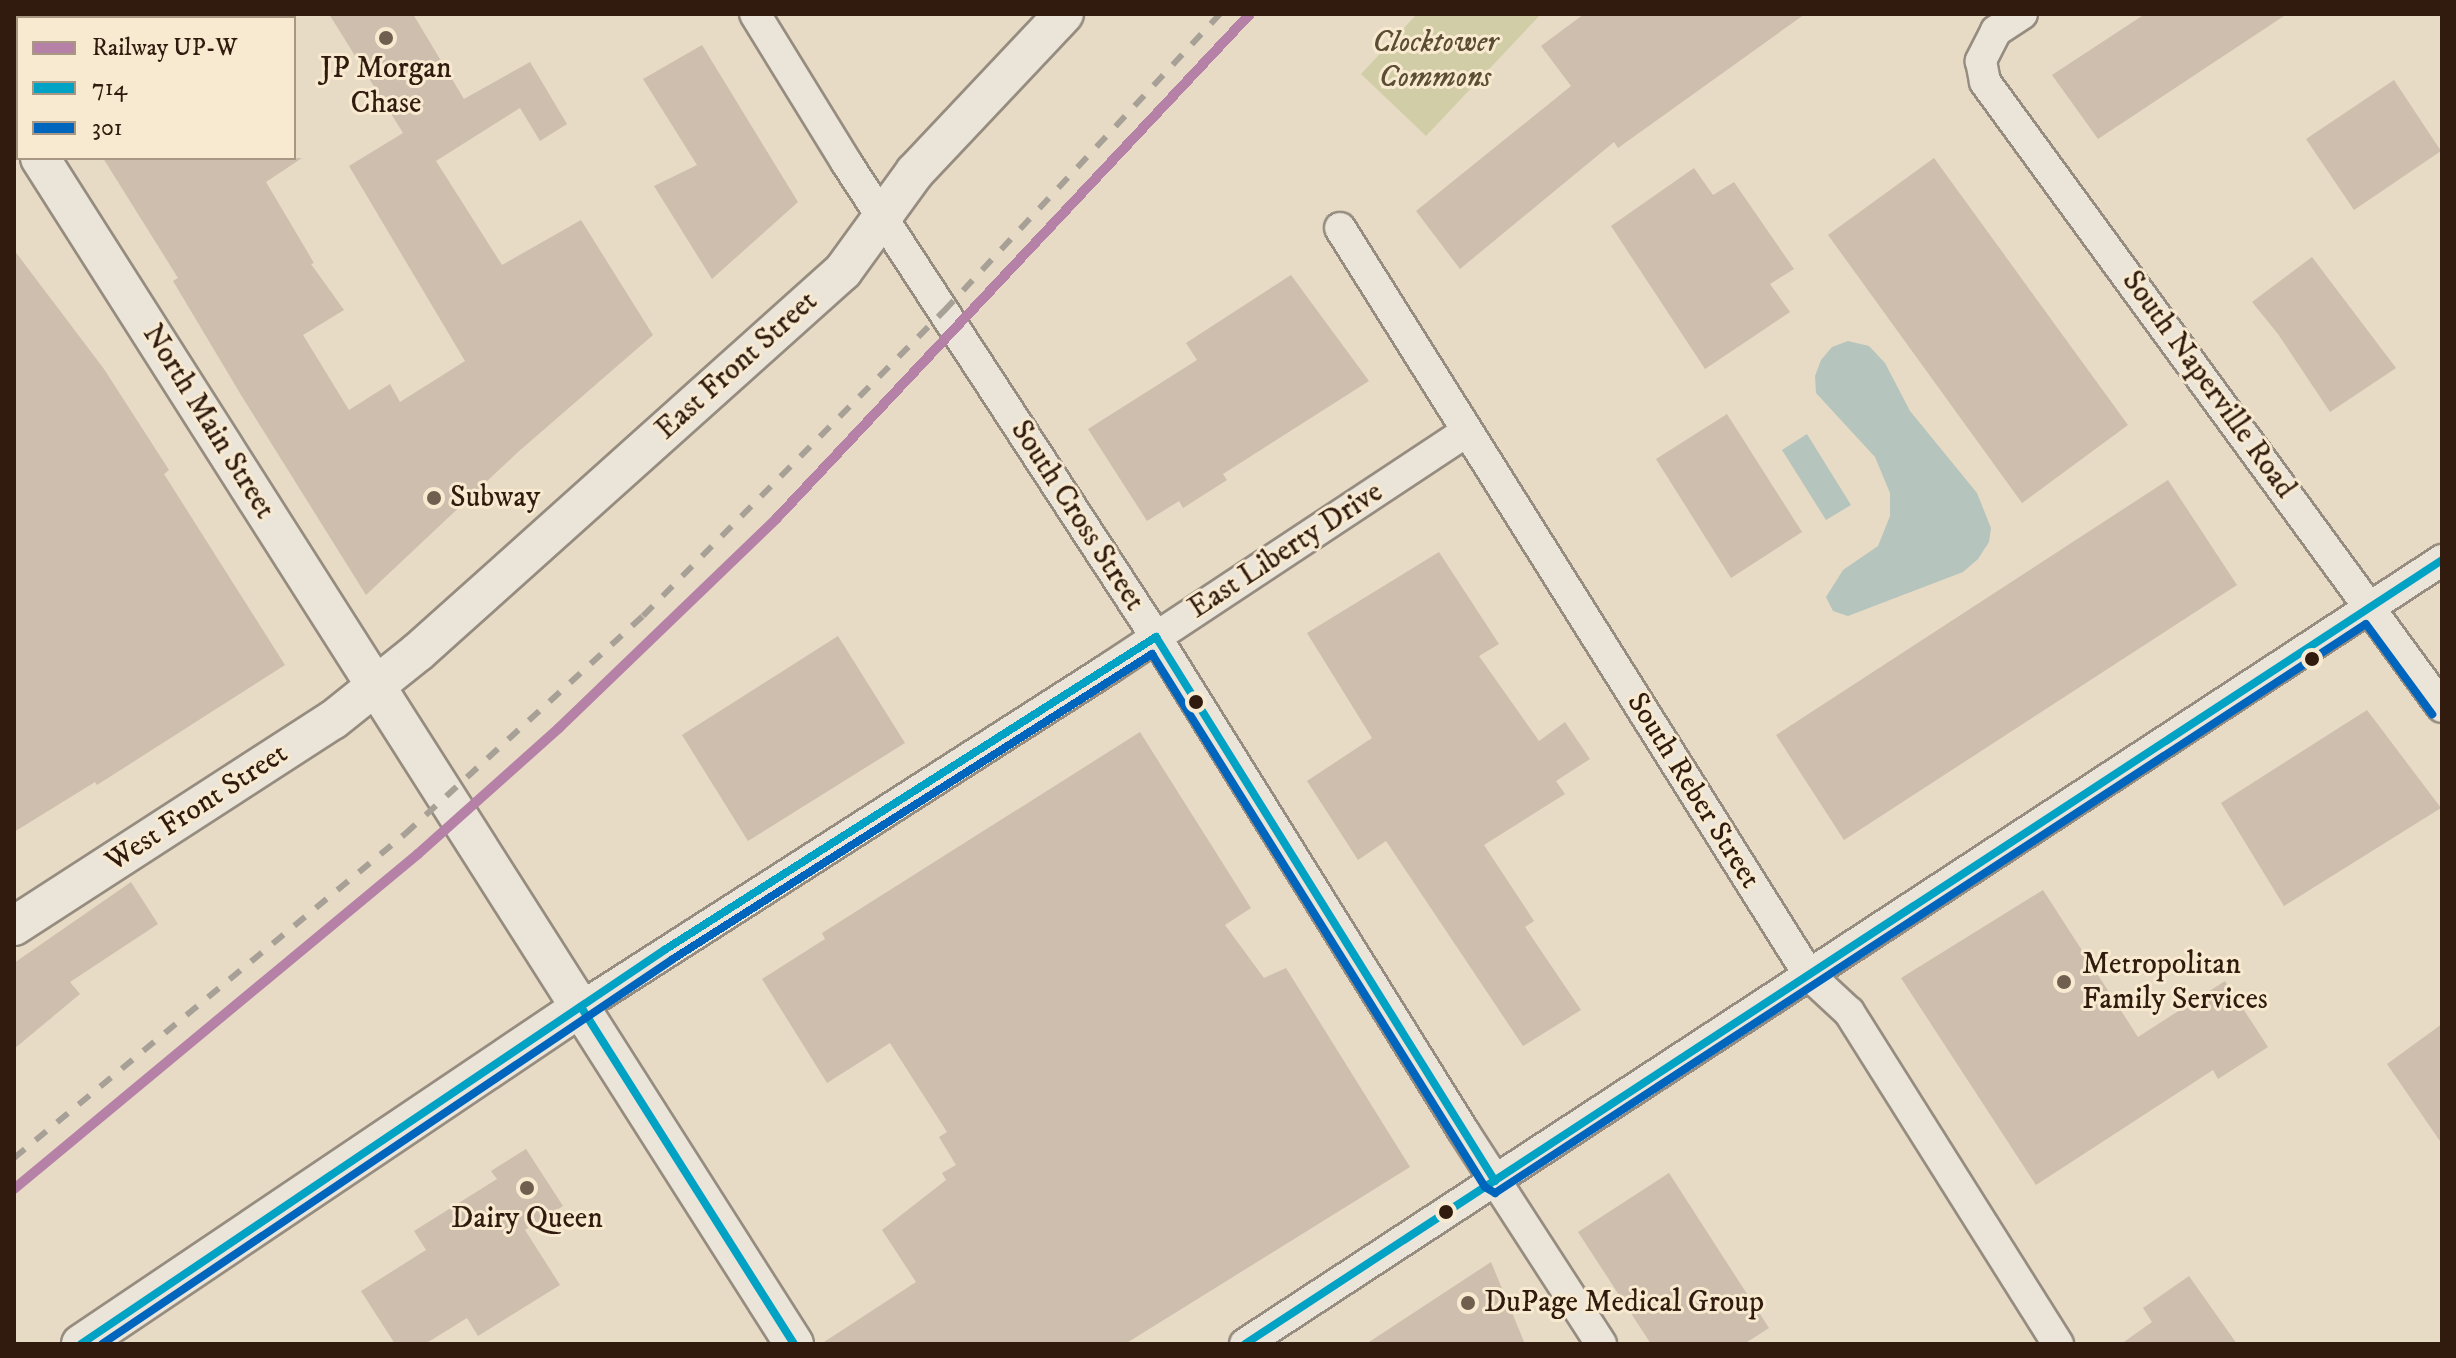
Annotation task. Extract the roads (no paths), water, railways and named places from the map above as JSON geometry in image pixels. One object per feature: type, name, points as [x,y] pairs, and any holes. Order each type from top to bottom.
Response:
[{"type":"street","name":"South Cross Street","points":[[755,14],[1156,637],[1495,1181],[1601,1344]]},
{"type":"street","name":"East Front Street","points":[[376,686],[843,271],[915,172],[1064,14]]},
{"type":"street","name":"South Naperville Road","points":[[2022,14],[1996,31],[1981,61],[1985,82],[2442,707]]},
{"type":"street","name":"North Main Street","points":[[41,160],[794,1344]]},
{"type":"street","name":"South Reber Street","points":[[1340,228],[1809,975],[1849,1012],[2058,1344]]},
{"type":"street","name":"East Liberty Drive","points":[[581,1007],[1156,637],[1466,432]]},
{"type":"street","points":[[1245,1344],[2442,560]]},
{"type":"street","name":"West Front Street","points":[[14,926],[333,720],[376,686]]},
{"type":"street","points":[[81,1344],[581,1007]]},
{"type":"railway","points":[[14,1158],[405,834],[643,616],[944,311],[1220,14]]},
{"type":"rail line","name":"UP-W","points":[[14,1189],[418,854],[559,728],[777,518],[1250,14]]},
{"type":"place","name":"JP Morgan Chase","points":[[386,38]]},
{"type":"place","name":"Subway","points":[[434,498]]},
{"type":"place","name":"Metropolitan Family Services","points":[[2064,982]]},
{"type":"place","name":"Dairy Queen","points":[[527,1188]]},
{"type":"place","name":"DuPage Medical Group","points":[[1468,1303]]},
{"type":"park label","name":"Clocktower Commons","points":[[1435,60]]}]
